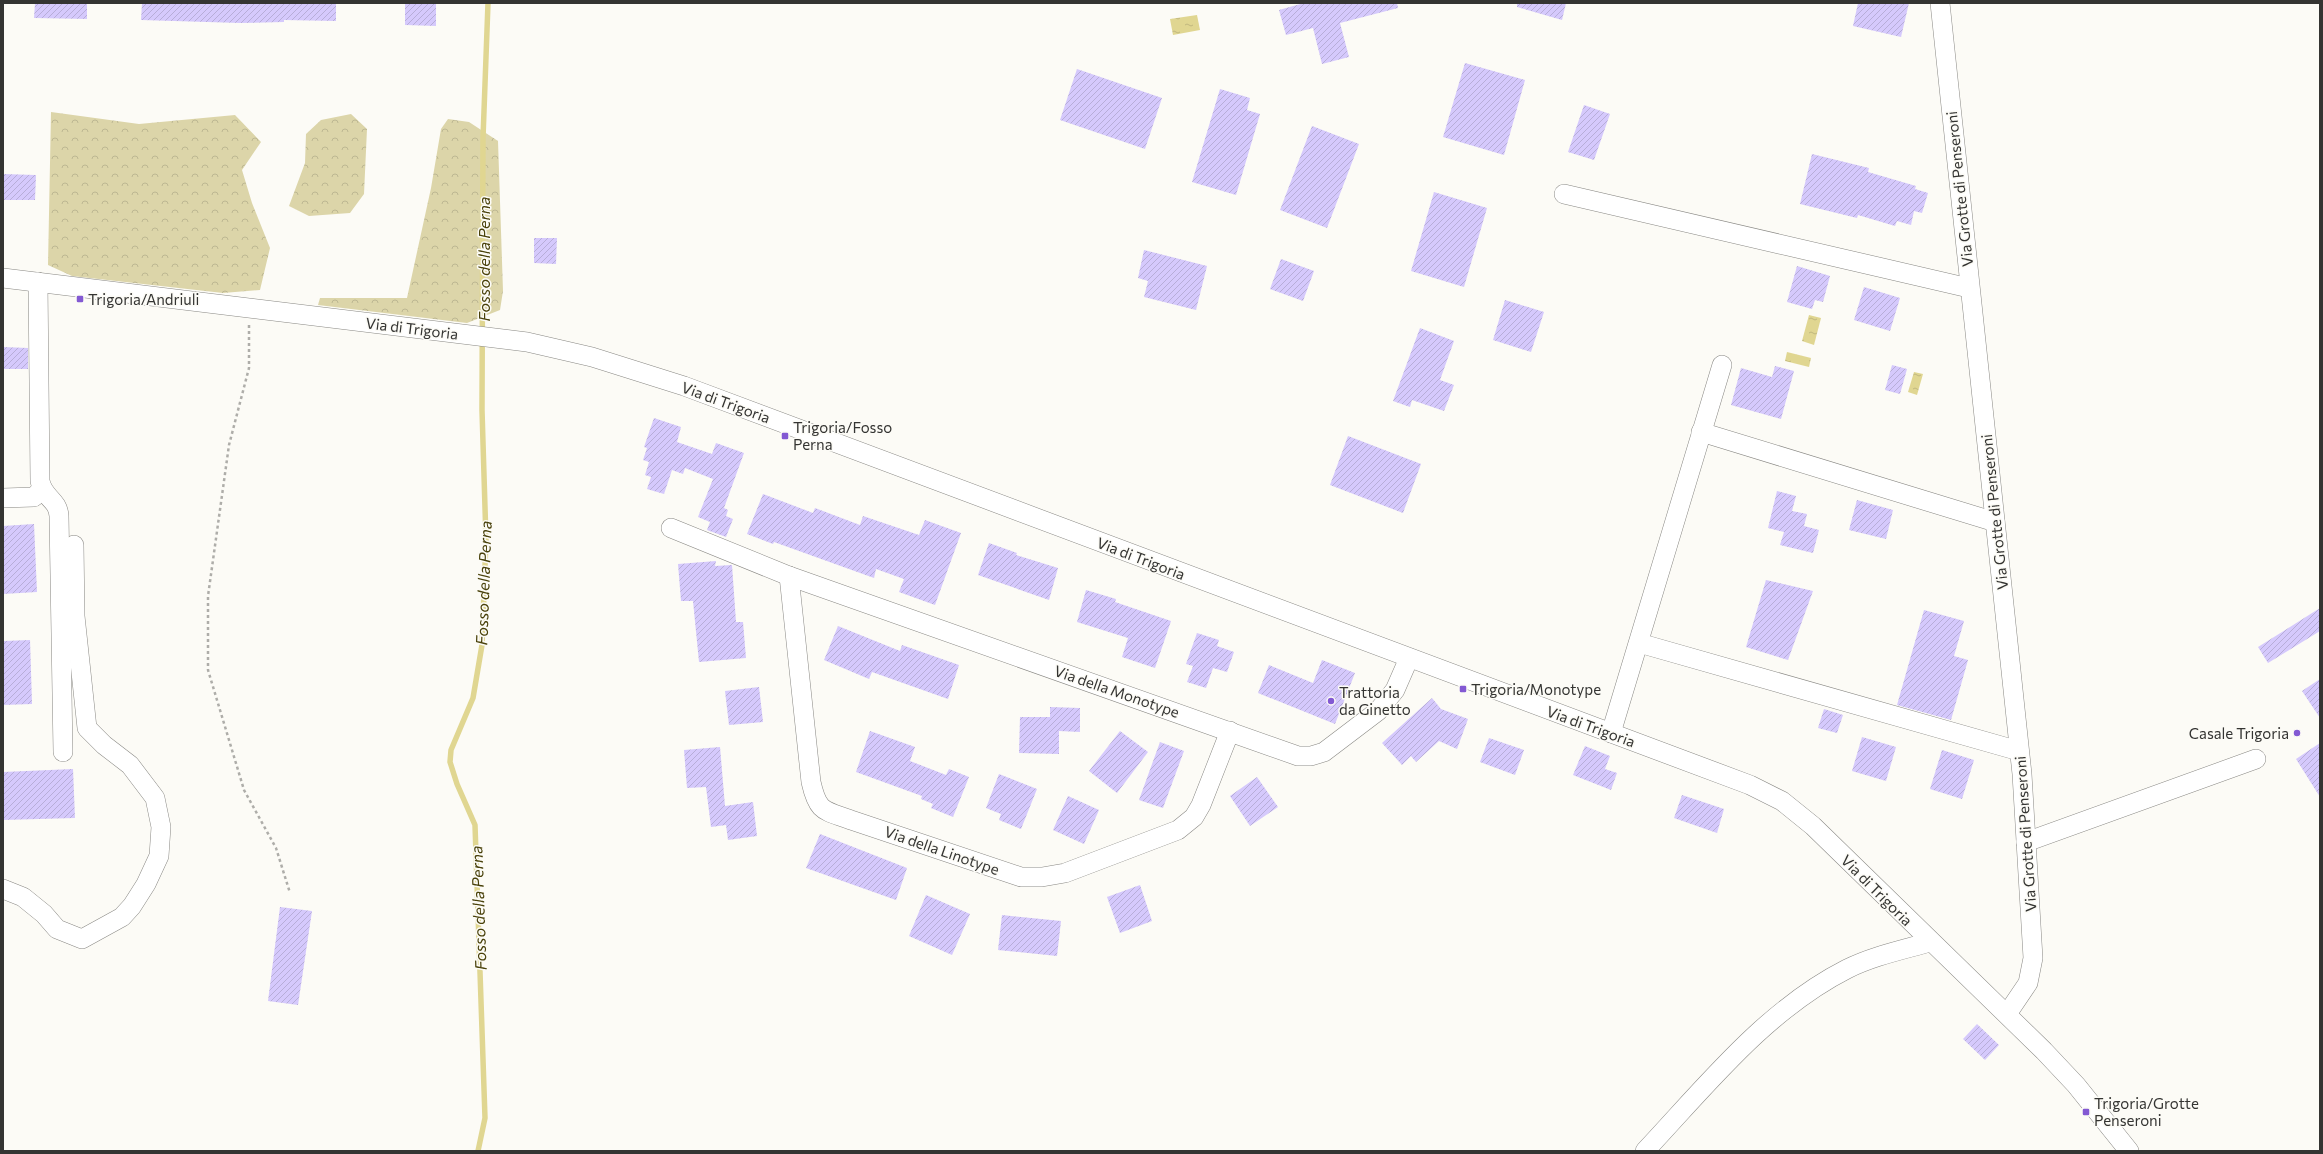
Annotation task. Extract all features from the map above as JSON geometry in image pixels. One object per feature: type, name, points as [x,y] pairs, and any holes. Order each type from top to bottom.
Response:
[{"type":"street","name":"Via Grotte di Penseroni","points":[[1940,3],[2019,752],[2026,842],[2033,958],[2028,983],[2008,1014]]},
{"type":"street","points":[[1564,194],[1969,288]]},
{"type":"street","name":"Via di Trigoria","points":[[3,278],[528,342],[592,357],[684,386],[1750,785],[1782,801],[1813,826],[1930,942],[2008,1014],[2076,1085],[2130,1151]]},
{"type":"street","points":[[38,282],[42,488],[45,495],[56,505],[59,512],[63,752]]},
{"type":"street","points":[[1611,732],[1722,365]]},
{"type":"street","points":[[1701,432],[1995,522]]},
{"type":"street","points":[[3,498],[34,497],[42,488]]},
{"type":"street","name":"Via della Monotype","points":[[671,528],[789,576],[1298,756],[1311,756],[1320,753],[1378,711],[1388,701],[1409,658]]},
{"type":"street","points":[[3,889],[22,897],[44,914],[57,929],[82,939],[122,917],[146,884],[159,856],[161,827],[155,798],[130,765],[104,745],[87,728],[75,616],[74,545]]},
{"type":"street","name":"Via della Linotype","points":[[789,576],[811,782],[815,798],[818,805],[824,810],[851,820],[1021,877],[1042,877],[1065,873],[1172,833],[1189,821],[1201,805],[1230,731]]},
{"type":"street","points":[[1639,643],[2019,752]]},
{"type":"street","points":[[2026,842],[2256,759]]},
{"type":"street","points":[[1645,1151],[1749,1040],[1802,997],[1837,974],[1858,964],[1930,942]]},
{"type":"path","points":[[242,307],[247,314],[250,330],[250,368],[229,445],[208,596],[208,670],[244,790],[276,848],[290,893]]},
{"type":"green space","points":[[51,112],[139,124],[235,115],[261,142],[242,170],[252,203],[270,248],[260,290],[223,293],[72,276],[48,265]]},
{"type":"green space","points":[[351,114],[367,129],[364,194],[350,213],[309,216],[289,206],[305,163],[306,134],[321,120]]},
{"type":"green space","points":[[448,119],[469,122],[498,141],[503,291],[500,310],[467,323],[318,305],[320,298],[407,298],[431,188],[441,129]]},
{"type":"water","points":[[1197,15],[1200,30],[1173,35],[1170,19]]},
{"type":"water","points":[[1809,315],[1821,318],[1814,345],[1802,341]]},
{"type":"water","points":[[1787,352],[1811,358],[1809,367],[1785,361]]},
{"type":"water","points":[[1914,372],[1923,374],[1917,395],[1908,392]]},
{"type":"building","points":[[35,3],[87,3],[87,19],[34,18]]},
{"type":"building","points":[[142,3],[336,3],[336,21],[284,20],[284,22],[240,23],[141,20]]},
{"type":"building","points":[[405,3],[436,3],[436,26],[405,25]]},
{"type":"building","points":[[1304,3],[1397,3],[1398,8],[1340,23],[1349,57],[1322,64],[1313,28],[1286,35],[1279,10]]},
{"type":"building","points":[[1517,3],[1566,3],[1562,20],[1517,7]]},
{"type":"building","points":[[1858,3],[1909,3],[1901,37],[1853,26]]},
{"type":"building","points":[[1465,63],[1525,80],[1504,155],[1443,137]]},
{"type":"building","points":[[1077,69],[1162,98],[1145,149],[1060,120]]},
{"type":"building","points":[[1220,89],[1250,98],[1247,110],[1260,114],[1236,195],[1192,182]]},
{"type":"building","points":[[1584,105],[1610,114],[1594,160],[1568,152]]},
{"type":"building","points":[[1312,126],[1359,144],[1327,228],[1280,210]]},
{"type":"building","points":[[1812,154],[1869,168],[1868,172],[1916,186],[1915,189],[1928,193],[1922,213],[1914,211],[1911,225],[1897,221],[1895,226],[1858,215],[1857,218],[1800,204]]},
{"type":"building","points":[[3,174],[36,175],[35,200],[3,200]]},
{"type":"building","points":[[1434,192],[1487,208],[1464,287],[1411,271]]},
{"type":"building","points":[[534,238],[557,238],[556,264],[534,263]]},
{"type":"building","points":[[1144,250],[1207,266],[1196,310],[1144,297],[1148,281],[1138,278]]},
{"type":"building","points":[[1281,259],[1314,271],[1303,301],[1270,289]]},
{"type":"building","points":[[1797,266],[1830,276],[1823,302],[1815,300],[1812,309],[1787,302]]},
{"type":"building","points":[[1864,287],[1900,298],[1890,331],[1854,320]]},
{"type":"building","points":[[1505,300],[1544,312],[1531,352],[1493,340]]},
{"type":"building","points":[[1420,328],[1454,341],[1440,380],[1454,385],[1444,411],[1412,400],[1410,407],[1393,401]]},
{"type":"building","points":[[3,347],[28,348],[28,369],[3,369]]},
{"type":"building","points":[[1892,365],[1907,369],[1900,394],[1885,390]]},
{"type":"building","points":[[1775,366],[1794,371],[1781,419],[1731,405],[1741,368],[1772,377]]},
{"type":"building","points":[[654,418],[681,427],[677,442],[712,454],[716,443],[744,453],[724,508],[728,510],[726,516],[733,519],[726,537],[707,530],[710,522],[698,517],[713,479],[685,468],[683,474],[672,470],[664,494],[647,489],[651,477],[645,475],[649,462],[643,460],[647,448],[644,447]]},
{"type":"building","points":[[1348,436],[1421,464],[1403,513],[1330,485]]},
{"type":"building","points":[[1777,491],[1796,496],[1792,511],[1807,514],[1804,526],[1819,530],[1813,553],[1780,545],[1784,532],[1768,528]]},
{"type":"building","points":[[763,494],[813,513],[815,508],[860,525],[863,516],[919,535],[925,520],[961,533],[935,605],[899,592],[904,579],[876,569],[874,578],[774,542],[773,544],[747,534]]},
{"type":"building","points":[[1857,500],[1893,510],[1886,539],[1849,530]]},
{"type":"building","points":[[34,524],[37,592],[3,594],[3,526]]},
{"type":"building","points":[[989,543],[1017,553],[1016,555],[1058,568],[1049,600],[978,575]]},
{"type":"building","points":[[716,561],[715,566],[732,565],[736,622],[743,622],[746,658],[699,662],[693,601],[681,601],[678,564]]},
{"type":"building","points":[[1766,580],[1813,591],[1788,660],[1746,647]]},
{"type":"building","points":[[1086,590],[1116,599],[1115,602],[1171,621],[1155,668],[1122,657],[1128,638],[1077,622]]},
{"type":"building","points":[[2320,608],[2320,631],[2268,663],[2258,647]]},
{"type":"building","points":[[1924,610],[1964,621],[1954,656],[1968,660],[1951,720],[1897,705]]},
{"type":"building","points":[[838,626],[900,651],[902,645],[959,665],[948,699],[872,672],[869,679],[824,660]]},
{"type":"building","points":[[1197,633],[1219,640],[1217,646],[1234,652],[1227,672],[1213,668],[1206,688],[1187,682],[1193,666],[1186,664]]},
{"type":"building","points":[[30,640],[32,704],[3,705],[3,641]]},
{"type":"building","points":[[1322,660],[1355,673],[1335,724],[1258,693],[1269,665],[1313,683]]},
{"type":"building","points":[[2320,679],[2320,718],[2302,691]]},
{"type":"building","points":[[759,687],[763,722],[729,725],[725,691]]},
{"type":"building","points":[[1432,698],[1441,709],[1468,719],[1457,749],[1439,741],[1416,762],[1411,756],[1402,765],[1382,743]]},
{"type":"building","points":[[1050,707],[1080,708],[1080,732],[1059,731],[1059,754],[1019,753],[1020,717],[1050,717]]},
{"type":"building","points":[[1824,709],[1843,715],[1837,733],[1818,728]]},
{"type":"building","points":[[870,731],[915,747],[910,761],[946,775],[949,769],[969,777],[953,817],[931,808],[933,804],[921,799],[922,796],[856,772]]},
{"type":"building","points":[[1120,731],[1148,752],[1117,793],[1089,771]]},
{"type":"building","points":[[1862,737],[1896,747],[1886,781],[1852,771]]},
{"type":"building","points":[[1489,738],[1524,750],[1515,775],[1480,762]]},
{"type":"building","points":[[1160,742],[1184,751],[1163,808],[1139,800]]},
{"type":"building","points":[[2320,743],[2320,797],[2296,759]]},
{"type":"building","points":[[1585,746],[1610,756],[1605,769],[1617,773],[1611,790],[1573,775]]},
{"type":"building","points":[[720,747],[725,806],[753,802],[757,836],[728,840],[726,825],[711,827],[706,787],[687,788],[684,750]]},
{"type":"building","points":[[1942,750],[1974,760],[1962,799],[1930,789]]},
{"type":"building","points":[[73,769],[75,818],[3,820],[3,772]]},
{"type":"building","points":[[999,774],[1037,789],[1021,829],[999,820],[1001,814],[986,808]]},
{"type":"building","points":[[1257,777],[1278,807],[1250,826],[1230,796]]},
{"type":"building","points":[[1682,795],[1724,809],[1717,833],[1674,818]]},
{"type":"building","points":[[1068,796],[1099,810],[1084,844],[1053,830]]},
{"type":"building","points":[[820,834],[907,868],[896,900],[806,868]]},
{"type":"building","points":[[1140,885],[1152,921],[1120,933],[1107,897]]},
{"type":"building","points":[[926,895],[970,914],[952,955],[909,936]]},
{"type":"building","points":[[280,907],[312,911],[298,1005],[268,1001]]},
{"type":"building","points":[[1002,915],[1061,921],[1057,956],[998,950]]},
{"type":"building","points":[[1977,1024],[1999,1045],[1985,1060],[1963,1039]]},
{"type":"waterway","name":"Fosso della Perna","points":[[478,1151],[485,1118],[475,825],[457,784],[450,762],[451,750],[473,698],[482,645],[486,540],[482,410],[483,138],[488,3]]},
{"type":"place","name":"Trigoria/Andriuli","points":[[80,299]]},
{"type":"place","name":"Trigoria/Fosso Perna","points":[[785,436]]},
{"type":"place","name":"Trigoria/Monotype","points":[[1463,689]]},
{"type":"place","name":"Trattoria da Ginetto","points":[[1331,701]]},
{"type":"place","name":"Casale Trigoria","points":[[2297,733]]},
{"type":"place","name":"Trigoria/Grotte Penseroni","points":[[2086,1112]]}]
